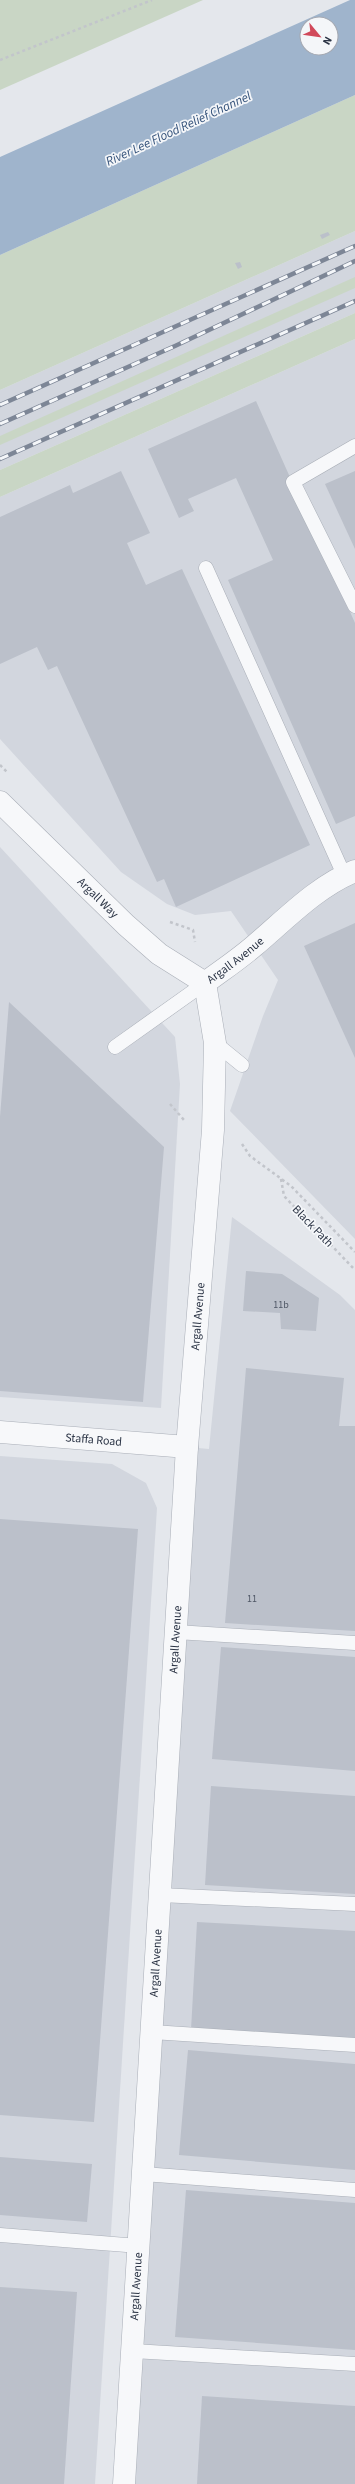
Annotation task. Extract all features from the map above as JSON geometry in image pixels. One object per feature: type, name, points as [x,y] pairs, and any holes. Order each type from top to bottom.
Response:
[{"type":"street","name":"Argall Way","points":[[0,802],[126,925],[159,954],[205,983]]},
{"type":"street","name":"Argall Avenue","points":[[124,2484],[187,1447],[213,1130],[215,1043],[205,983],[253,947],[303,904],[350,873]]},
{"type":"street","name":"Staffa Road","points":[[0,1432],[187,1447]]},
{"type":"lane","points":[[355,446],[293,482],[355,606]]},
{"type":"lane","points":[[206,568],[350,873]]},
{"type":"lane","points":[[115,1048],[205,983]]},
{"type":"lane","points":[[215,1043],[242,1065]]},
{"type":"lane","points":[[176,1632],[355,1643]]},
{"type":"lane","points":[[160,1895],[355,1904]]},
{"type":"lane","points":[[152,2032],[355,2045]]},
{"type":"lane","points":[[143,2174],[355,2190]]},
{"type":"lane","points":[[0,2235],[139,2246]]},
{"type":"lane","points":[[132,2351],[355,2364]]},
{"type":"path","points":[[0,60],[152,0]]},
{"type":"path","name":"Black Path","points":[[250,1156],[291,1186],[355,1252]]},
{"type":"path","name":"Black Path","points":[[281,1178],[284,1196],[355,1270]]},
{"type":"shaded area","points":[[355,231],[355,313],[0,470],[0,390]]},
{"type":"shaded area","points":[[355,339],[355,1239],[230,1111],[263,1016],[278,980],[231,911],[195,915],[167,904],[121,872],[0,739],[0,497]]},
{"type":"shaded area","points":[[0,847],[175,1037],[180,1084],[161,1408],[0,1397]]},
{"type":"shaded area","points":[[232,1217],[340,1295],[355,1310],[355,2484],[124,2484],[187,1447],[209,1449]]},
{"type":"shaded area","points":[[0,1456],[112,1464],[146,1483],[157,1508],[95,2484],[0,2484]]},
{"type":"green space","points":[[0,0],[203,0],[0,90]]},
{"type":"green space","points":[[355,95],[355,231],[0,390],[0,255]]},
{"type":"green space","points":[[355,277],[355,288],[0,445],[0,436]]},
{"type":"green space","points":[[355,313],[355,339],[0,497],[0,470]]},
{"type":"water","name":"River Lee Flood Relief Channel","points":[[350,0],[355,0],[355,95],[0,255],[0,157],[299,23],[299,56],[339,56],[339,16],[314,16]]},
{"type":"building","points":[[328,232],[330,235],[322,239],[320,235]]},
{"type":"building","points":[[240,262],[242,267],[238,269],[235,263]]},
{"type":"building","points":[[256,401],[355,623],[355,816],[336,824],[228,580],[273,560],[236,478],[188,499],[194,511],[179,518],[148,449]]},
{"type":"building","points":[[121,471],[150,533],[127,543],[146,585],[182,569],[310,845],[176,907],[164,879],[157,882],[57,666],[48,670],[37,647],[0,664],[0,517],[70,485],[73,493]]},
{"type":"building","points":[[355,471],[355,549],[325,484]]},
{"type":"building","points":[[355,923],[355,1058],[304,946]]},
{"type":"building","points":[[9,1002],[164,1147],[143,1402],[0,1391],[0,1117]]},
{"type":"building","points":[[246,1271],[282,1274],[319,1298],[316,1331],[281,1329],[280,1313],[243,1311]]},
{"type":"building","points":[[246,1368],[344,1378],[339,1426],[355,1426],[355,1631],[225,1623]]},
{"type":"building","points":[[0,1519],[138,1529],[94,2122],[0,2115]]},
{"type":"building","points":[[221,1647],[355,1657],[355,1771],[212,1759]]},
{"type":"building","points":[[211,1786],[355,1796],[355,1894],[205,1885]]},
{"type":"building","points":[[197,1922],[355,1931],[355,2040],[191,2030]]},
{"type":"building","points":[[188,2050],[355,2064],[355,2170],[179,2155]]},
{"type":"building","points":[[0,2157],[92,2164],[87,2222],[0,2215]]},
{"type":"building","points":[[186,2190],[355,2203],[355,2350],[175,2337]]},
{"type":"building","points":[[0,2287],[77,2292],[64,2484],[0,2484]]},
{"type":"building","points":[[202,2396],[355,2406],[355,2484],[197,2484]]},
{"type":"railway","points":[[0,405],[355,246]]},
{"type":"railway","points":[[0,424],[175,346],[355,261]]},
{"type":"railway","points":[[0,459],[355,301]]}]
